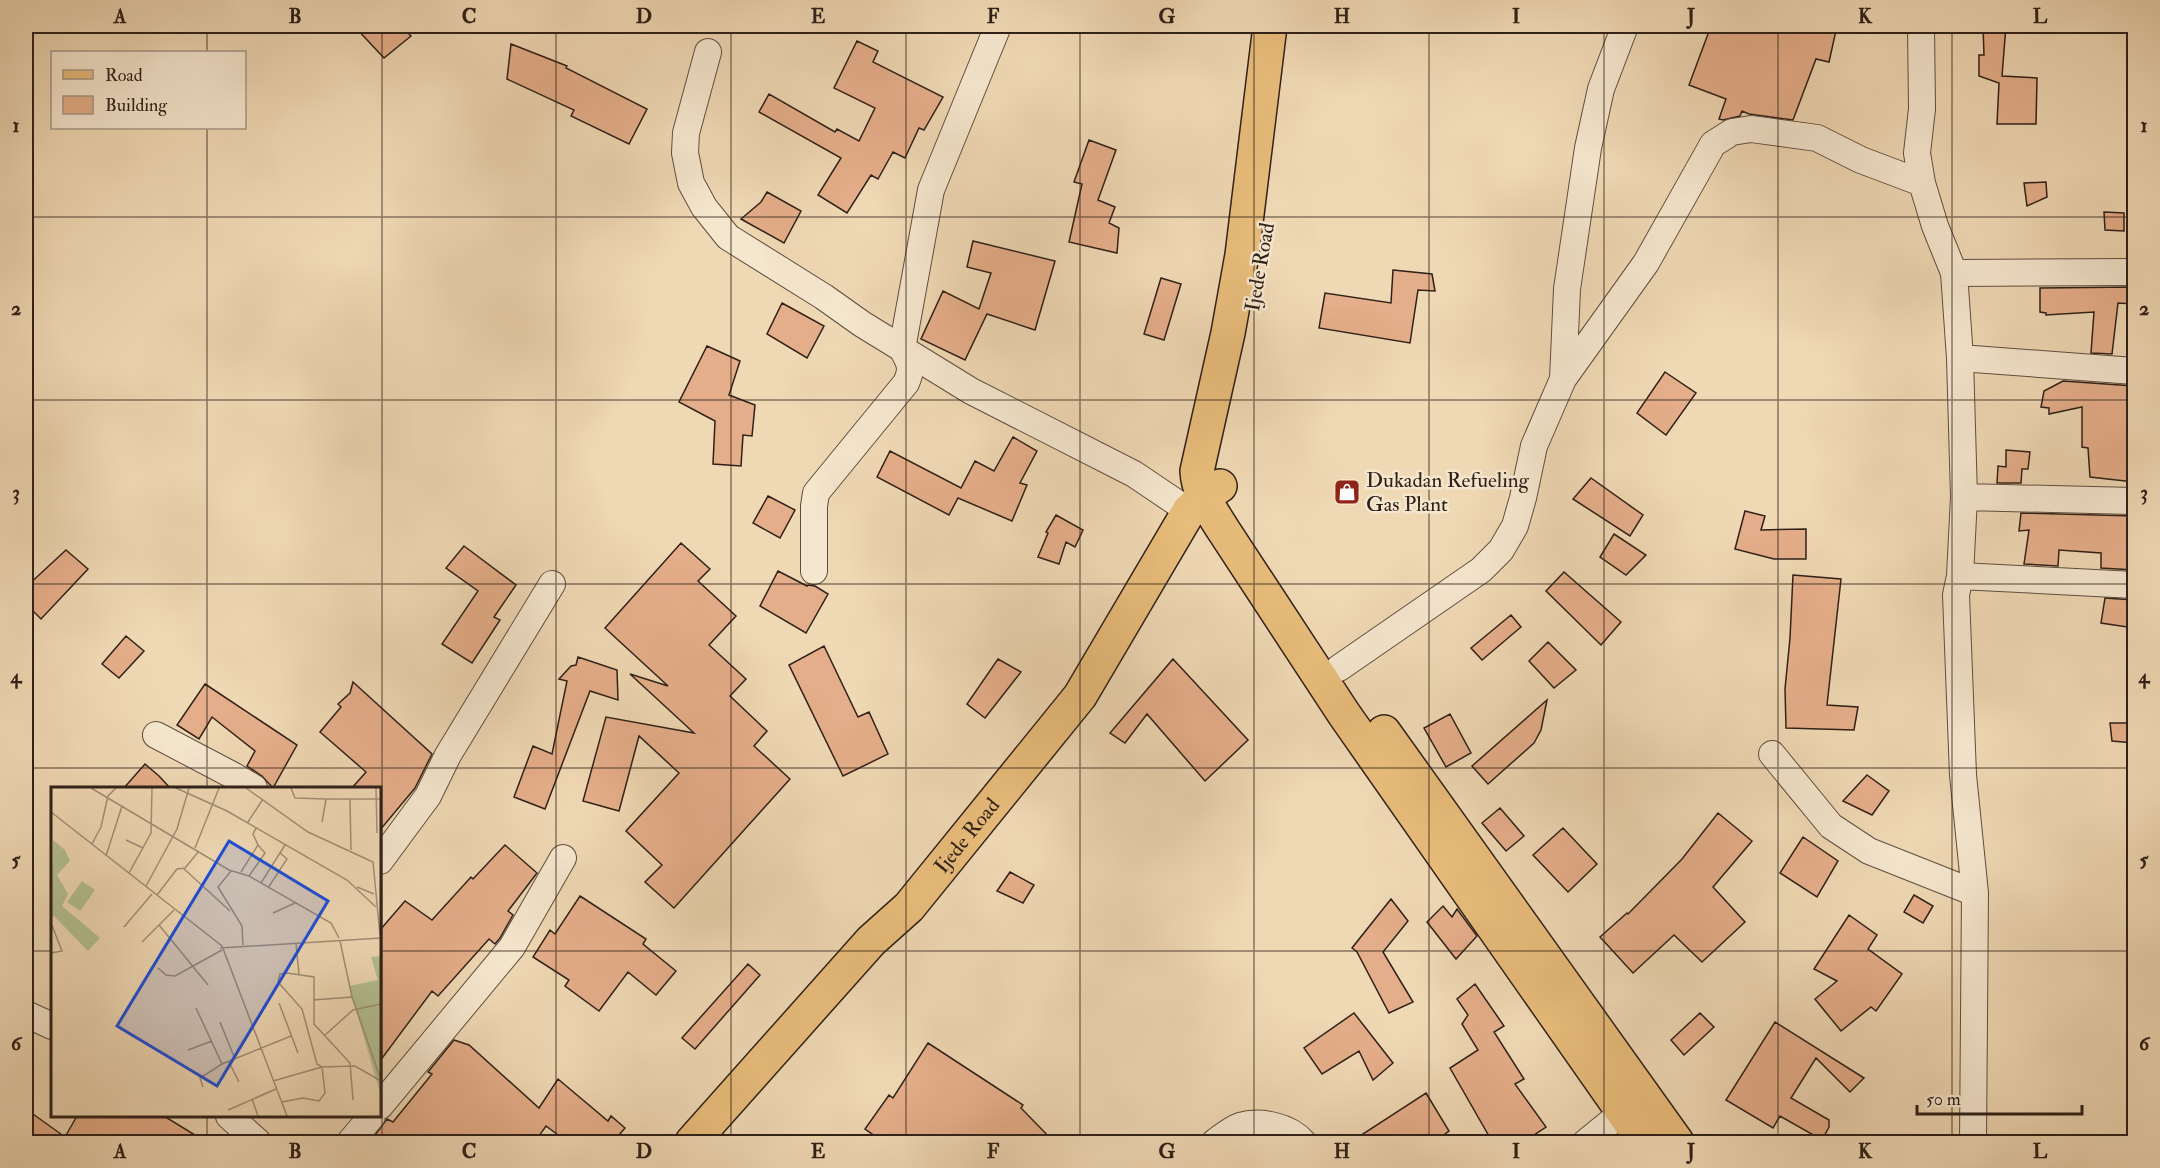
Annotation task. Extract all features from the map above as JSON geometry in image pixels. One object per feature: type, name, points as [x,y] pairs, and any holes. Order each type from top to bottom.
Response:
[{"type":"main road","name":"Ijede Road","points":[[1204,498],[1197,481],[1197,471],[1228,333],[1242,255],[1270,26]]},
{"type":"main road","name":"Ijede Road","points":[[692,1143],[871,941],[909,907],[1080,696],[1204,498],[1223,454],[1265,254],[1293,26]]},
{"type":"main road","points":[[1204,498],[1339,668],[1677,1143]]},
{"type":"main road","points":[[1204,498],[1339,706],[1644,1143]]},
{"type":"street","points":[[814,571],[816,493],[906,383],[911,371],[911,364],[902,349],[931,190],[998,26]]},
{"type":"street","points":[[1563,379],[1567,289],[1588,148],[1601,89],[1625,26]]},
{"type":"street","points":[[1921,26],[1922,109],[1917,153],[1922,183],[1935,226],[1954,273],[1960,358],[1964,497],[1960,576],[1956,595],[1963,776],[1975,893],[1973,1143]]},
{"type":"street","points":[[708,52],[686,133],[685,153],[691,183],[704,207],[728,237],[971,391],[1134,474],[1204,498]]},
{"type":"street","points":[[1339,668],[1481,570],[1501,550],[1515,526],[1524,498],[1534,446],[1563,379],[1646,263],[1713,144],[1732,132],[1751,129],[1817,138],[1861,160],[1922,183]]},
{"type":"street","points":[[1954,273],[2134,272]]},
{"type":"street","points":[[1960,358],[2134,371]]},
{"type":"street","points":[[1964,497],[2134,501]]},
{"type":"street","points":[[1960,576],[2134,585]]},
{"type":"street","points":[[381,860],[428,796],[448,755],[552,584]]},
{"type":"street","points":[[156,735],[251,787]]},
{"type":"street","points":[[1772,754],[1831,826],[1869,851],[1975,893]]},
{"type":"street","points":[[381,1106],[512,947],[563,858]]},
{"type":"street","points":[[26,1014],[51,1026]]},
{"type":"street","points":[[1586,1143],[1623,1112]]},
{"type":"street","points":[[230,1117],[258,1143]]},
{"type":"street","points":[[350,1143],[371,1117]]},
{"type":"street","points":[[1215,1143],[1237,1127],[1254,1123],[1279,1127],[1298,1136],[1303,1143]]},
{"type":"building","points":[[354,26],[401,26],[411,36],[384,58]]},
{"type":"building","points":[[1711,26],[1837,26],[1829,62],[1816,59],[1793,120],[1742,111],[1740,116],[1723,120],[1719,119],[1726,99],[1689,85]]},
{"type":"building","points":[[1983,26],[2006,26],[2002,76],[2037,78],[2036,124],[1997,124],[1999,83],[1979,76],[1979,55],[1984,55]]},
{"type":"building","points":[[857,41],[878,51],[873,62],[943,97],[924,130],[919,128],[905,158],[893,152],[878,179],[871,175],[847,213],[818,195],[841,158],[759,112],[769,94],[835,132],[837,129],[859,141],[875,108],[834,88]]},
{"type":"building","points":[[511,44],[567,66],[566,68],[647,109],[629,144],[571,116],[574,110],[507,79]]},
{"type":"building","points":[[1089,140],[1116,150],[1098,200],[1115,207],[1109,223],[1119,228],[1117,253],[1069,242],[1082,184],[1074,182]]},
{"type":"building","points":[[2046,182],[2047,197],[2027,206],[2024,183]]},
{"type":"building","points":[[767,192],[801,211],[784,243],[741,219],[761,202]]},
{"type":"building","points":[[2104,212],[2124,213],[2124,231],[2105,230]]},
{"type":"building","points":[[973,241],[1055,261],[1035,330],[987,314],[965,360],[921,339],[943,291],[979,309],[991,273],[967,267]]},
{"type":"building","points":[[1393,270],[1432,274],[1435,291],[1418,290],[1410,343],[1319,328],[1325,293],[1391,303]]},
{"type":"building","points":[[1161,278],[1181,284],[1164,340],[1144,334]]},
{"type":"building","points":[[2134,287],[2134,304],[2118,303],[2112,354],[2091,353],[2094,312],[2046,315],[2040,312],[2040,288]]},
{"type":"building","points":[[782,303],[824,326],[807,358],[767,334]]},
{"type":"building","points":[[707,346],[740,361],[729,395],[755,405],[752,436],[743,435],[741,466],[713,464],[715,421],[679,402]]},
{"type":"building","points":[[1665,372],[1696,393],[1666,435],[1637,413]]},
{"type":"building","points":[[2063,381],[2134,386],[2134,482],[2090,477],[2088,448],[2082,447],[2082,407],[2049,414],[2049,408],[2041,407],[2044,391]]},
{"type":"building","points":[[1013,437],[1037,451],[1020,483],[1027,485],[1012,521],[958,498],[949,515],[877,477],[890,451],[961,488],[975,461],[994,471]]},
{"type":"building","points":[[2006,450],[2030,452],[2028,469],[2022,469],[2021,483],[1997,483],[1998,466],[2006,467]]},
{"type":"building","points":[[1591,478],[1643,515],[1630,536],[1573,499]]},
{"type":"building","points":[[768,496],[795,510],[780,538],[753,523]]},
{"type":"building","points":[[1745,511],[1765,516],[1761,530],[1806,529],[1806,559],[1774,559],[1735,549]]},
{"type":"building","points":[[2021,513],[2134,516],[2134,570],[2101,568],[2101,553],[2059,550],[2058,566],[2024,564],[2029,530],[2019,531]]},
{"type":"building","points":[[1056,515],[1083,530],[1075,547],[1066,542],[1059,564],[1038,557],[1048,533],[1046,532]]},
{"type":"building","points":[[1614,534],[1646,555],[1626,575],[1600,557]]},
{"type":"building","points":[[681,543],[710,569],[698,581],[736,616],[709,645],[746,679],[730,696],[767,731],[754,746],[790,779],[674,908],[645,882],[662,865],[626,831],[679,773],[639,736],[619,811],[583,801],[606,717],[694,733],[630,674],[668,686],[605,628]]},
{"type":"building","points":[[464,546],[516,585],[494,617],[500,620],[472,663],[442,644],[478,591],[446,568]]},
{"type":"building","points":[[66,550],[88,569],[41,619],[26,604],[26,587]]},
{"type":"building","points":[[778,571],[807,586],[815,586],[828,594],[806,633],[760,606]]},
{"type":"building","points":[[1564,572],[1621,622],[1601,645],[1546,591]]},
{"type":"building","points":[[1793,575],[1841,579],[1827,705],[1858,707],[1854,730],[1786,728],[1785,689]]},
{"type":"building","points":[[2105,598],[2134,600],[2134,628],[2101,623]]},
{"type":"building","points":[[1511,615],[1521,627],[1482,660],[1471,648]]},
{"type":"building","points":[[126,636],[144,651],[119,678],[102,664]]},
{"type":"building","points":[[1548,642],[1576,670],[1554,688],[1529,661]]},
{"type":"building","points":[[824,646],[858,717],[869,712],[888,754],[843,776],[789,665]]},
{"type":"building","points":[[578,657],[617,670],[618,700],[590,691],[545,809],[514,797],[533,746],[552,754],[567,681],[559,679],[571,666],[576,665]]},
{"type":"building","points":[[998,659],[1021,672],[985,718],[967,704]]},
{"type":"building","points":[[1173,659],[1248,740],[1205,781],[1147,714],[1125,743],[1110,733]]},
{"type":"building","points":[[353,682],[432,754],[415,788],[381,829],[381,787],[353,787],[366,772],[320,732],[341,707],[338,704],[350,693]]},
{"type":"building","points":[[205,684],[297,745],[272,787],[262,776],[247,766],[255,751],[212,717],[199,739],[177,725]]},
{"type":"building","points":[[1547,700],[1541,730],[1534,743],[1488,784],[1472,766]]},
{"type":"building","points":[[1450,714],[1471,753],[1446,767],[1424,728]]},
{"type":"building","points":[[2110,723],[2134,723],[2134,743],[2112,741]]},
{"type":"building","points":[[145,764],[169,787],[125,787]]},
{"type":"building","points":[[1867,775],[1889,791],[1872,815],[1843,801]]},
{"type":"building","points":[[1500,808],[1524,836],[1506,851],[1482,823]]},
{"type":"building","points":[[1718,813],[1752,841],[1713,887],[1745,922],[1702,962],[1674,935],[1633,973],[1600,937],[1628,914],[1682,859]]},
{"type":"building","points":[[1563,828],[1597,864],[1568,892],[1533,855]]},
{"type":"building","points":[[1803,837],[1838,861],[1817,897],[1780,873]]},
{"type":"building","points":[[505,845],[537,873],[508,911],[513,915],[495,944],[489,939],[438,996],[432,991],[381,1060],[381,929],[405,901],[432,920],[471,877],[473,879]]},
{"type":"building","points":[[1010,872],[1034,885],[1023,903],[997,891]]},
{"type":"building","points":[[1914,895],[1933,906],[1923,923],[1904,912]]},
{"type":"building","points":[[580,896],[646,939],[643,944],[676,971],[656,995],[628,972],[599,1011],[565,986],[569,980],[533,957],[550,930],[555,934]]},
{"type":"building","points":[[1391,899],[1408,921],[1383,952],[1413,1002],[1389,1013],[1357,952],[1352,948]]},
{"type":"building","points":[[1443,906],[1452,917],[1457,909],[1477,936],[1456,959],[1427,922]]},
{"type":"building","points":[[1849,915],[1877,935],[1868,949],[1902,974],[1876,1011],[1871,1007],[1841,1031],[1815,999],[1837,981],[1814,969]]},
{"type":"building","points":[[748,964],[760,975],[695,1049],[682,1038]]},
{"type":"building","points":[[1475,984],[1504,1026],[1494,1032],[1524,1079],[1515,1084],[1546,1127],[1522,1143],[1493,1143],[1450,1068],[1478,1050],[1462,1024],[1468,1015],[1457,999]]},
{"type":"building","points":[[1354,1013],[1393,1063],[1373,1080],[1359,1051],[1322,1074],[1304,1048]]},
{"type":"building","points":[[1700,1013],[1714,1027],[1684,1055],[1671,1040]]},
{"type":"building","points":[[1775,1022],[1864,1078],[1850,1092],[1816,1058],[1791,1098],[1829,1120],[1829,1127],[1822,1140],[1780,1116],[1773,1128],[1726,1100]]},
{"type":"building","points":[[454,1040],[469,1045],[539,1108],[558,1079],[608,1121],[611,1116],[625,1128],[612,1143],[569,1143],[546,1126],[534,1143],[369,1143],[387,1119],[393,1122],[432,1074],[428,1072]]},
{"type":"building","points":[[928,1043],[1023,1105],[1021,1108],[1055,1143],[885,1143],[865,1129],[889,1095],[893,1098]]},
{"type":"building","points":[[1426,1093],[1449,1131],[1433,1143],[1349,1143]]},
{"type":"building","points":[[26,1109],[65,1137],[76,1117],[166,1117],[208,1143],[26,1143]]},
{"type":"place","name":"Dukadan Refueling Gas Plant","points":[[1347,492]]}]
